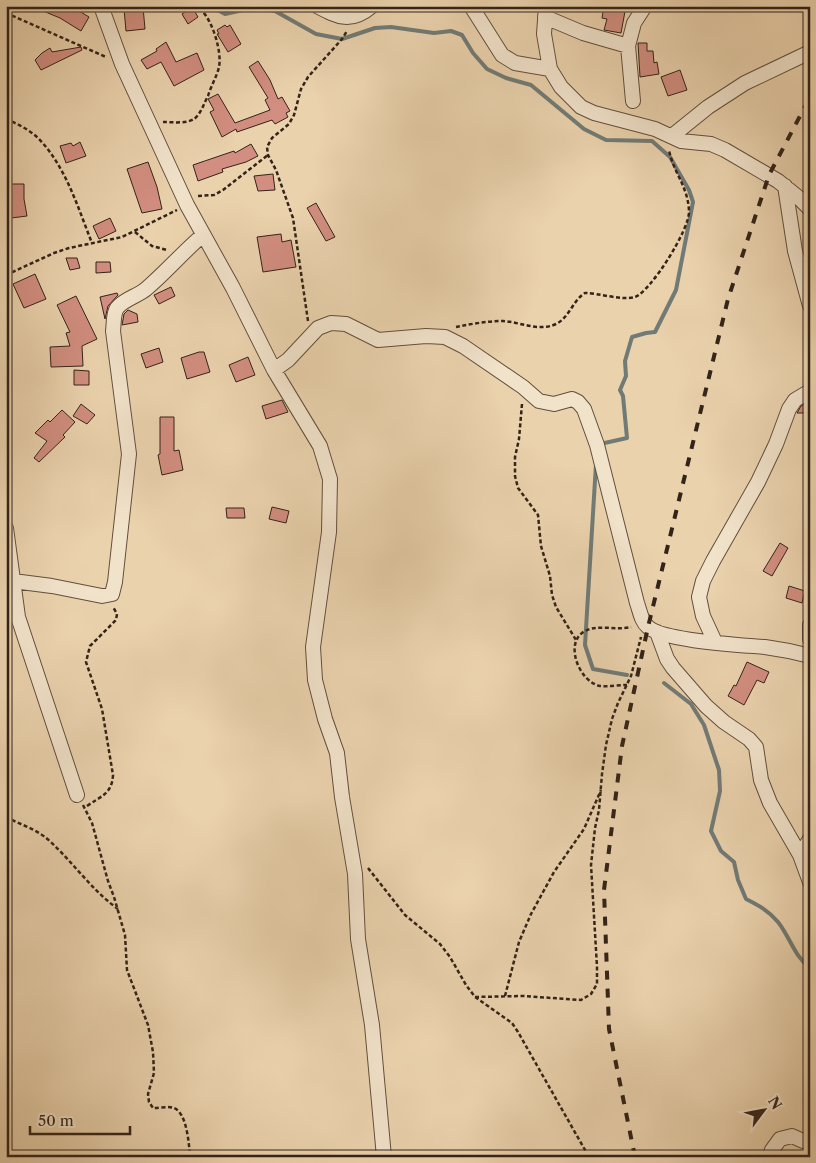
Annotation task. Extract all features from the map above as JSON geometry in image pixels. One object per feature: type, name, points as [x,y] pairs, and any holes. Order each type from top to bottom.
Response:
[{"type":"street","points":[[101,6],[122,64],[185,201],[233,288],[274,370],[320,446],[330,479],[329,532],[313,647],[315,680],[325,719],[337,753],[342,797],[356,874],[358,939],[372,1025],[384,1157]]},
{"type":"street","points":[[317,6],[340,18],[355,16],[372,6]]},
{"type":"street","points":[[471,6],[502,55],[515,64],[550,69]]},
{"type":"street","points":[[633,101],[628,46],[634,23],[645,6]]},
{"type":"street","points":[[628,46],[583,33],[546,12],[544,34],[550,69],[561,87],[581,107],[594,113],[655,128],[681,141],[711,144],[726,150],[785,186],[810,209]]},
{"type":"street","points":[[672,136],[708,107],[745,83],[810,52]]},
{"type":"street","points":[[785,186],[795,251],[810,306]]},
{"type":"street","points":[[13,581],[52,586],[102,596],[112,594],[115,582],[129,454],[113,331],[115,312],[118,306],[144,291],[183,252],[203,236]]},
{"type":"street","points":[[274,370],[288,360],[318,328],[331,322],[346,324],[378,340],[417,336],[445,338],[463,346],[539,401],[554,404],[572,399],[578,402],[584,409],[597,445],[644,621],[648,627],[658,632],[715,642],[788,650],[810,656]]},
{"type":"street","points":[[715,642],[704,616],[699,597],[703,581],[712,561],[758,482],[776,444],[789,409],[795,400],[810,391]]},
{"type":"street","points":[[6,528],[18,617],[81,801]]},
{"type":"street","points":[[810,625],[810,639]]},
{"type":"street","points":[[658,632],[667,659],[673,668],[706,706],[724,722],[749,739],[756,747],[761,780],[767,795],[800,855],[810,882]]},
{"type":"street","points":[[800,855],[810,839]]},
{"type":"street","points":[[770,1157],[780,1138],[792,1136],[803,1141],[810,1139]]},
{"type":"path","points":[[147,117],[163,122],[181,122],[194,119],[201,112],[219,66],[220,54],[218,43],[204,12],[189,6]]},
{"type":"path","points":[[6,13],[122,64]]},
{"type":"path","points":[[310,336],[293,218],[276,170],[268,155],[268,147],[272,138],[289,124],[294,115],[300,89],[308,76],[342,39],[355,16]]},
{"type":"path","points":[[6,119],[24,127],[39,140],[56,162],[71,192],[92,244]]},
{"type":"path","points":[[448,330],[471,324],[501,321],[526,326],[550,326],[562,321],[585,292],[626,298],[634,297],[645,290],[679,243],[687,227],[689,212],[685,187],[671,161],[668,150],[672,136]]},
{"type":"path","points":[[6,275],[54,253],[122,237],[135,232],[185,201],[214,195],[224,190],[268,155]]},
{"type":"path","points":[[135,232],[152,246],[183,252]]},
{"type":"path","points":[[523,388],[519,439],[515,457],[515,476],[518,488],[538,515],[541,546],[548,569],[552,595],[556,606],[576,640]]},
{"type":"path","points":[[112,594],[113,607],[117,614],[116,620],[90,646],[86,662],[102,709],[113,775],[112,783],[111,788],[104,794],[81,801],[92,823],[118,909],[125,935],[127,970],[148,1026],[153,1052],[154,1073],[148,1094],[149,1102],[153,1108],[173,1108],[179,1112],[183,1118],[189,1140],[190,1157]]},
{"type":"path","points":[[627,684],[600,686],[586,678],[576,657],[574,648],[576,640],[583,632],[595,628],[630,628],[644,621]]},
{"type":"path","points":[[475,997],[506,996],[581,1000],[591,994],[596,984],[597,967],[591,865],[595,828],[600,810],[606,745],[618,703],[631,676],[644,621]]},
{"type":"path","points":[[506,996],[519,942],[531,914],[542,891],[584,829],[601,789]]},
{"type":"path","points":[[6,817],[29,827],[43,836],[100,895],[118,909]]},
{"type":"path","points":[[367,867],[405,916],[445,950],[475,997],[512,1023],[589,1157]]},
{"type":"building","points":[[31,6],[71,6],[89,17],[81,31],[60,18]]},
{"type":"building","points":[[604,6],[626,6],[621,33],[604,30],[607,19],[602,18]]},
{"type":"building","points":[[143,7],[145,29],[126,31],[124,9]]},
{"type":"building","points":[[192,7],[198,17],[188,24],[182,14]]},
{"type":"building","points":[[225,25],[227,27],[230,25],[241,44],[228,52],[217,34],[219,34],[217,30]]},
{"type":"building","points":[[166,42],[176,62],[197,53],[204,70],[174,86],[161,62],[147,69],[141,60],[157,51],[156,49]]},
{"type":"building","points":[[638,43],[647,43],[647,51],[653,51],[654,63],[657,62],[659,74],[640,77]]},
{"type":"building","points":[[81,47],[82,50],[41,70],[35,60],[50,48],[52,52]]},
{"type":"building","points":[[258,61],[270,80],[278,99],[282,97],[290,111],[286,113],[288,117],[275,124],[272,120],[237,132],[236,129],[222,137],[210,112],[214,110],[208,99],[218,94],[235,123],[270,110],[265,100],[268,98],[249,67]]},
{"type":"building","points":[[680,70],[687,90],[668,96],[661,77]]},
{"type":"building","points":[[80,142],[86,156],[66,163],[60,146],[71,143],[73,146]]},
{"type":"building","points":[[251,144],[258,156],[246,162],[222,169],[223,172],[198,181],[193,165],[234,151],[235,153]]},
{"type":"building","points":[[148,162],[162,209],[142,213],[127,169]]},
{"type":"building","points":[[273,174],[275,190],[258,191],[254,176]]},
{"type":"building","points":[[6,184],[24,184],[27,216],[11,218],[6,196]]},
{"type":"building","points":[[316,203],[335,237],[326,241],[307,208]]},
{"type":"building","points":[[110,218],[116,231],[99,239],[93,226]]},
{"type":"building","points":[[281,234],[282,242],[291,240],[296,267],[263,272],[257,237]]},
{"type":"building","points":[[66,258],[77,258],[80,268],[70,270]]},
{"type":"building","points":[[96,262],[110,262],[111,272],[96,273]]},
{"type":"building","points":[[35,274],[46,299],[24,308],[13,284]]},
{"type":"building","points":[[171,287],[175,296],[159,304],[154,295]]},
{"type":"building","points":[[117,293],[118,295],[108,306],[105,319],[100,297]]},
{"type":"building","points":[[76,296],[97,339],[82,346],[83,366],[51,367],[50,347],[70,346],[66,333],[70,332],[57,305]]},
{"type":"building","points":[[128,310],[137,314],[138,322],[122,325],[124,314]]},
{"type":"building","points":[[159,348],[163,362],[146,368],[141,354]]},
{"type":"building","points":[[204,352],[210,372],[187,379],[181,358]]},
{"type":"building","points":[[248,357],[255,375],[236,382],[229,365]]},
{"type":"building","points":[[74,370],[89,371],[89,385],[74,385]]},
{"type":"building","points":[[282,400],[288,412],[266,419],[262,406]]},
{"type":"building","points":[[810,401],[810,413],[797,413],[801,406]]},
{"type":"building","points":[[81,404],[95,415],[87,424],[73,416]]},
{"type":"building","points":[[62,410],[75,422],[63,435],[65,437],[39,462],[34,458],[47,441],[35,433]]},
{"type":"building","points":[[160,417],[174,417],[174,451],[179,450],[183,470],[162,475],[158,455],[160,454]]},
{"type":"building","points":[[272,507],[289,511],[286,523],[269,519]]},
{"type":"building","points":[[226,508],[244,508],[245,518],[227,518]]},
{"type":"building","points":[[780,543],[788,548],[772,576],[763,571]]},
{"type":"building","points":[[789,586],[805,591],[802,603],[786,598]]},
{"type":"building","points":[[747,662],[769,672],[764,683],[757,680],[744,705],[728,696],[734,685],[736,686]]},
{"type":"waterway","points":[[210,6],[225,14],[257,7],[275,11],[316,34],[342,39],[375,28],[391,27],[434,33],[451,31],[462,35],[473,53],[487,69],[506,78],[531,85],[584,129],[606,140],[652,141],[670,157],[689,190],[693,202],[676,290],[655,332],[632,337],[625,361],[626,376],[620,390],[623,396],[627,438],[600,444]]},
{"type":"waterway","points":[[596,464],[585,645],[593,669],[627,675]]},
{"type":"waterway","points":[[664,683],[691,704],[704,725],[719,770],[720,791],[711,831],[721,851],[734,862],[738,880],[746,899],[775,918],[800,958],[810,968]]},
{"type":"railway","points":[[635,1157],[609,1029],[604,890],[622,746],[648,627],[728,299],[769,175],[810,97]]}]
